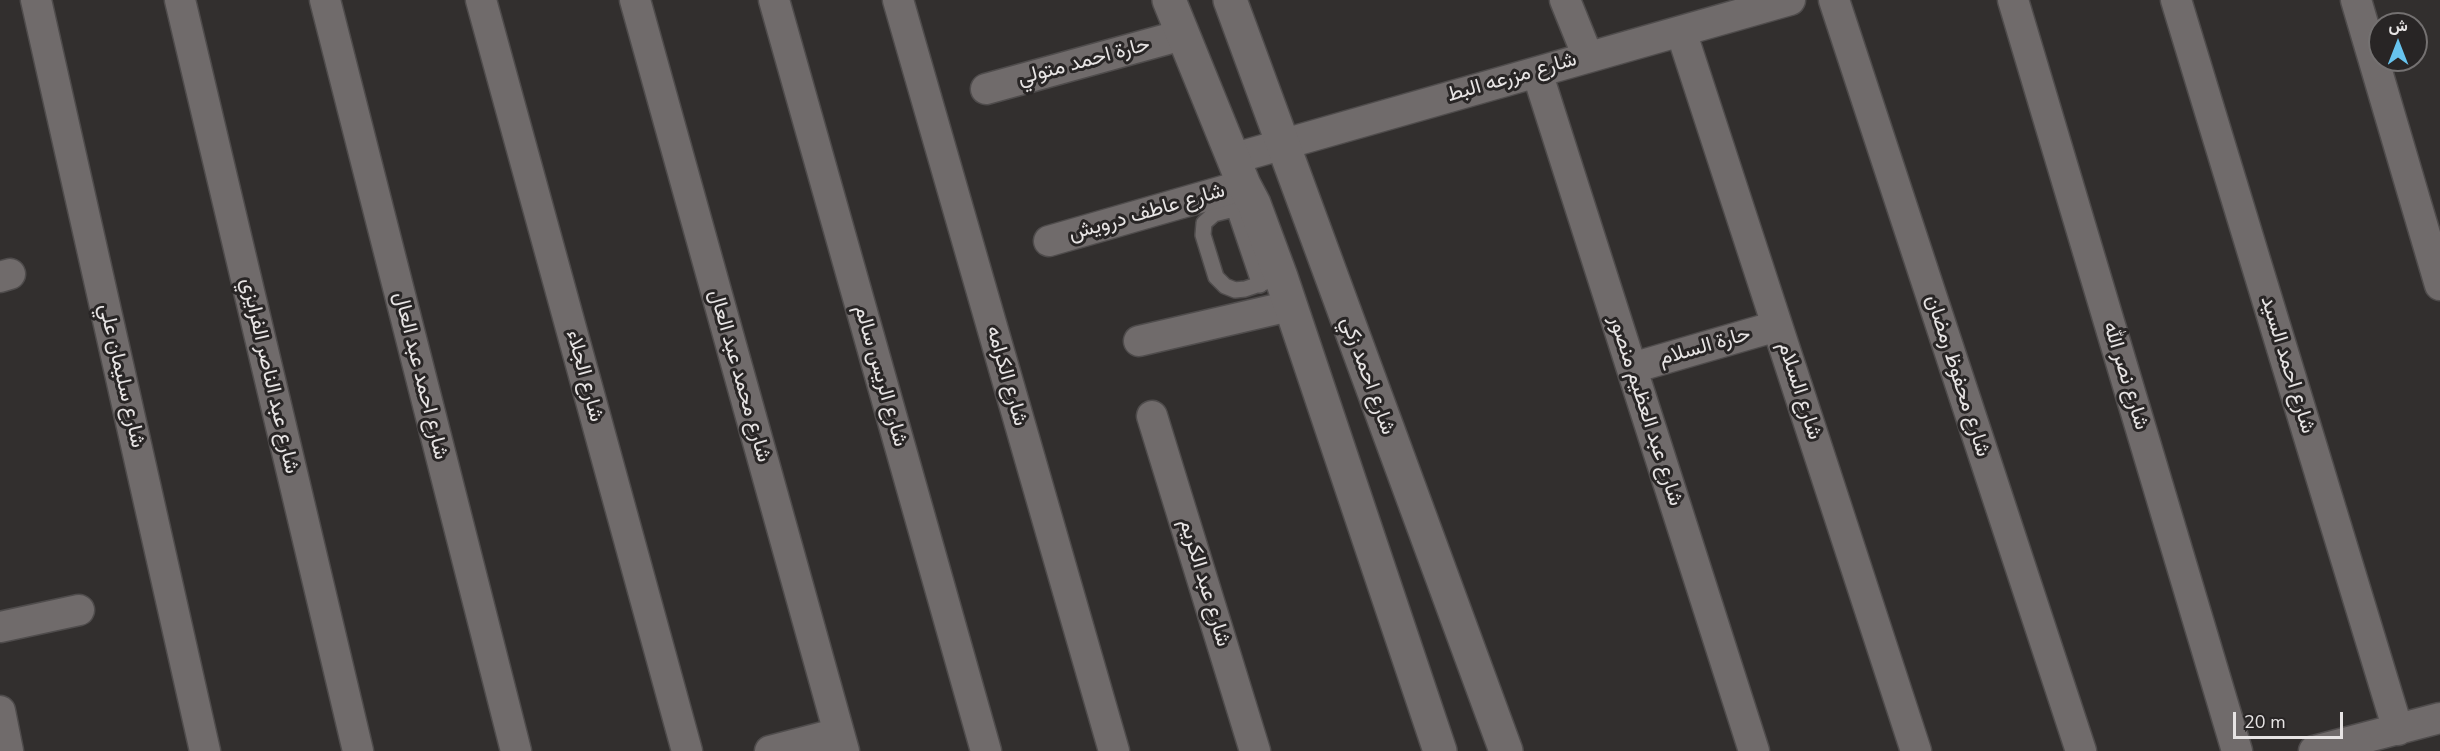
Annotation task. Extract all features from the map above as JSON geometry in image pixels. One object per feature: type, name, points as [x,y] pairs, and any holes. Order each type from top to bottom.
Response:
[{"type":"street","name":"شارع سليمان علي","points":[[36,0],[205,751]]},
{"type":"street","name":"شارع عبد الناصر الفرايزي","points":[[180,0],[357,751]]},
{"type":"street","name":"شارع احمد عبد العال","points":[[325,0],[516,751]]},
{"type":"street","name":"شارع الجلاء","points":[[481,0],[687,751]]},
{"type":"street","name":"شارع محمد عبد العال","points":[[635,0],[841,742]]},
{"type":"street","name":"شارع الريس سالم","points":[[774,0],[986,751]]},
{"type":"street","name":"شارع الكرامه","points":[[898,0],[1114,751]]},
{"type":"street","points":[[1169,0],[1242,189],[1440,751]]},
{"type":"street","name":"شارع احمد زكي","points":[[1230,0],[1506,751]]},
{"type":"street","points":[[1565,0],[1588,57]]},
{"type":"street","name":"شارع مزرعه البط","points":[[1242,189],[1281,143],[1790,0]]},
{"type":"street","name":"شارع محفوظ رمضان","points":[[1834,0],[2081,751]]},
{"type":"street","name":"شارع نصر الله","points":[[2013,0],[2237,751]]},
{"type":"street","name":"شارع احمد السيد","points":[[2176,0],[2398,730]]},
{"type":"street","points":[[2356,0],[2440,285]]},
{"type":"street","name":"شارع السلام","points":[[1681,31],[1916,751]]},
{"type":"street","name":"حارة احمد متولي","points":[[986,89],[1182,35]]},
{"type":"street","name":"شارع عبد العظيم منصور","points":[[1537,72],[1754,751]]},
{"type":"street","name":"شارع عاطف درويش","points":[[1049,241],[1242,189]]},
{"type":"street","points":[[1138,340],[1277,289]]},
{"type":"street","name":"حارة السلام","points":[[1632,369],[1777,326]]},
{"type":"street","name":"شارع عبد الكريم","points":[[1152,416],[1256,751]]},
{"type":"street","points":[[0,627],[79,610]]},
{"type":"street","points":[[0,711],[8,751]]},
{"type":"street","points":[[2319,750],[2440,718]]},
{"type":"street","points":[[770,751],[841,742]]},
{"type":"lane","points":[[1242,189],[1204,223],[1203,235],[1216,277],[1225,286],[1235,290],[1277,289]]}]
